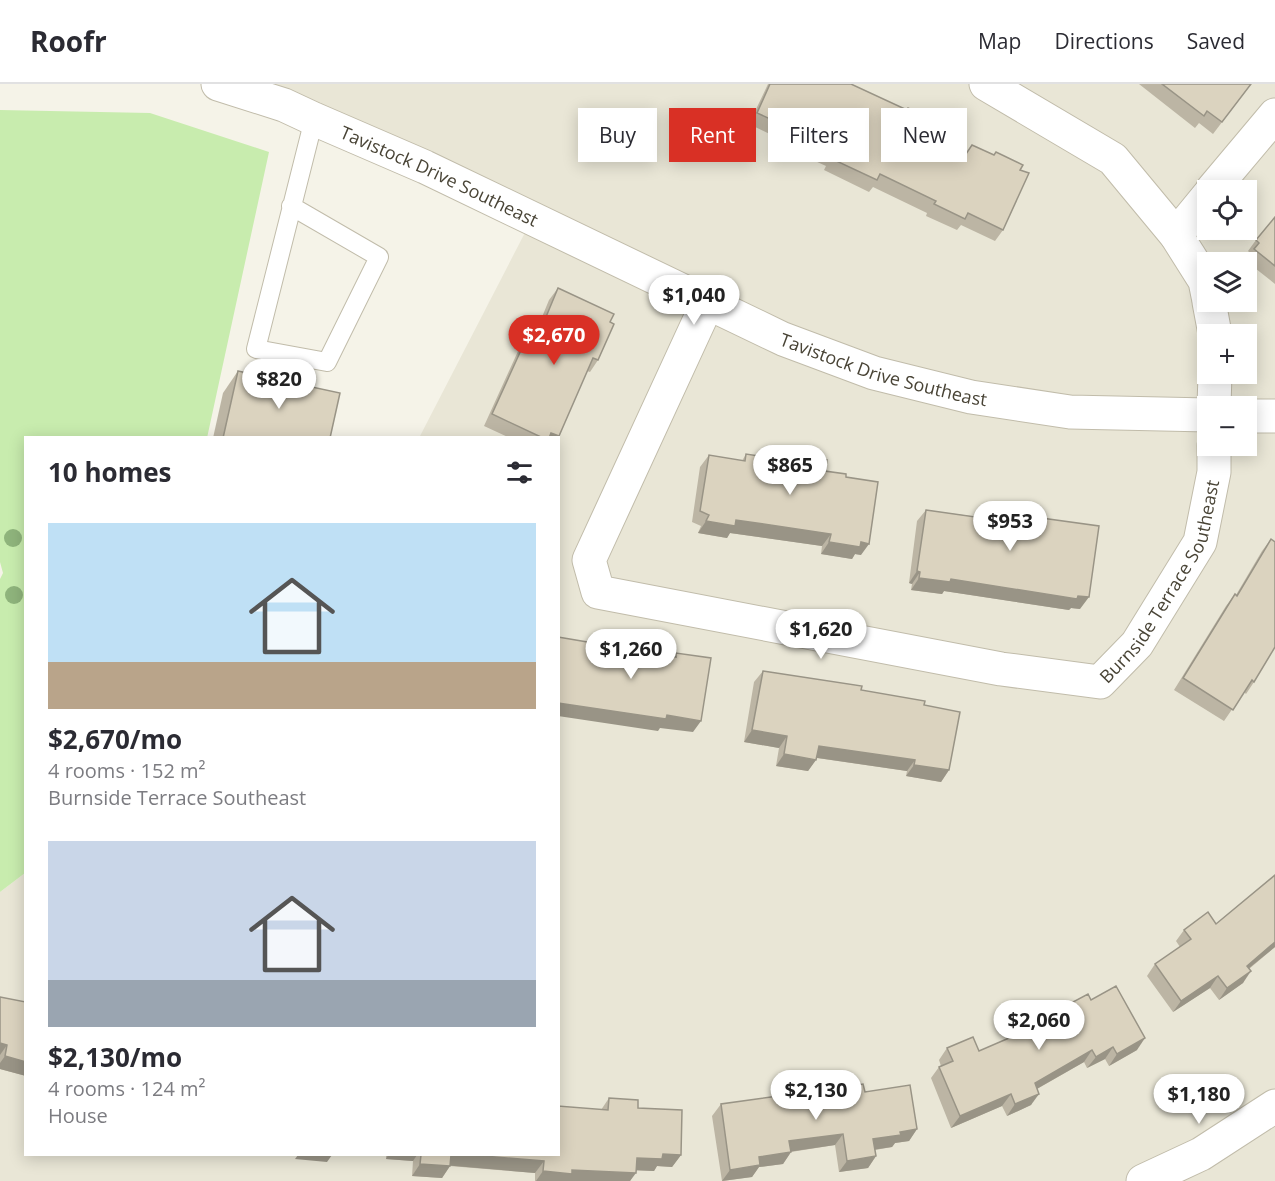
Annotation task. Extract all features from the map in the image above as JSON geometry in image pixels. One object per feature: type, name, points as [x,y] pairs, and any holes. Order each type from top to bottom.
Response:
[{"type":"street","name":"Tavistock Drive Southeast","points":[[218,84],[284,105],[425,167],[783,339],[873,373],[971,397],[1070,412],[1197,415]]},
{"type":"street","points":[[986,84],[1113,159],[1176,234],[1197,269]]},
{"type":"street","points":[[1220,180],[1275,115]]},
{"type":"street","points":[[1176,234],[1197,209]]},
{"type":"street","name":"Burnside Terrace Southeast","points":[[707,304],[589,560],[598,592],[1001,669],[1100,682],[1137,644],[1200,542],[1214,472],[1214,456]]},
{"type":"street","points":[[1257,416],[1275,416]]},
{"type":"street","points":[[1143,1181],[1201,1154],[1275,1106]]},
{"type":"lane","points":[[291,206],[379,257],[327,362],[256,349],[291,206],[314,119]]},
{"type":"shaded area","points":[[244,84],[1275,84],[1275,1181],[0,1181],[0,892],[24,874],[24,1156],[560,1156],[560,436],[420,436],[532,219]]},
{"type":"green space","points":[[0,110],[150,113],[269,152],[207,436],[24,436],[24,874],[0,892],[0,579],[3,573],[0,562]]},
{"type":"building","points":[[770,84],[851,84],[903,108],[881,108],[881,162],[967,162],[967,152],[972,145],[994,155],[996,152],[1023,165],[1020,170],[1029,173],[1003,230],[968,213],[965,219],[934,204],[936,201],[880,174],[877,180],[838,162],[869,162],[869,108],[768,108],[768,118],[757,113]]},
{"type":"building","points":[[1162,84],[1251,84],[1222,122],[1207,111],[1204,116]]},
{"type":"building","points":[[1275,217],[1275,266],[1254,249],[1259,243],[1257,239]]},
{"type":"building","points":[[558,288],[614,314],[610,322],[614,324],[598,360],[593,358],[559,436],[551,433],[550,436],[539,436],[492,414],[527,337],[536,341]]},
{"type":"building","points":[[238,371],[340,393],[330,436],[223,436]]},
{"type":"building","points":[[779,453],[827,460],[825,471],[878,482],[869,544],[861,542],[860,547],[829,542],[831,534],[736,520],[735,526],[706,521],[709,515],[700,511],[709,455],[745,461],[746,454],[778,459]]},
{"type":"building","points":[[926,510],[982,518],[983,510],[1099,526],[1089,597],[1078,596],[1077,599],[951,579],[950,582],[919,578],[920,572],[917,571]]},
{"type":"building","points":[[1271,539],[1275,542],[1275,647],[1254,682],[1252,680],[1233,710],[1183,678]]},
{"type":"building","points":[[560,637],[676,657],[676,653],[711,658],[701,721],[667,715],[666,719],[560,703]]},
{"type":"building","points":[[763,671],[862,686],[861,690],[925,701],[924,705],[960,712],[949,770],[914,765],[915,760],[819,746],[816,760],[784,754],[787,736],[752,730]]},
{"type":"building","points":[[1275,875],[1275,942],[1247,966],[1251,971],[1227,988],[1218,976],[1181,1001],[1155,964],[1191,939],[1184,930],[1208,912],[1216,924]]},
{"type":"building","points":[[1116,986],[1145,1038],[1117,1054],[1113,1047],[1096,1057],[1092,1050],[1035,1083],[1039,1094],[1015,1104],[1011,1094],[960,1116],[939,1067],[953,1061],[947,1048],[973,1037],[979,1051],[1046,1022],[1043,1018],[1088,994],[1091,1000]]},
{"type":"building","points":[[0,997],[24,1002],[24,1061],[5,1056],[7,1045],[0,1043]]},
{"type":"building","points":[[863,1084],[865,1092],[910,1085],[917,1129],[900,1132],[901,1135],[873,1139],[876,1156],[847,1161],[843,1134],[789,1141],[791,1152],[759,1157],[760,1165],[730,1170],[721,1104]]},
{"type":"building","points":[[609,1098],[638,1100],[638,1108],[682,1110],[681,1155],[663,1154],[662,1159],[637,1158],[636,1173],[572,1170],[572,1174],[543,1171],[544,1161],[484,1156],[560,1156],[560,1106],[608,1110]]},
{"type":"building","points":[[421,1156],[451,1156],[450,1166],[420,1164]]}]
